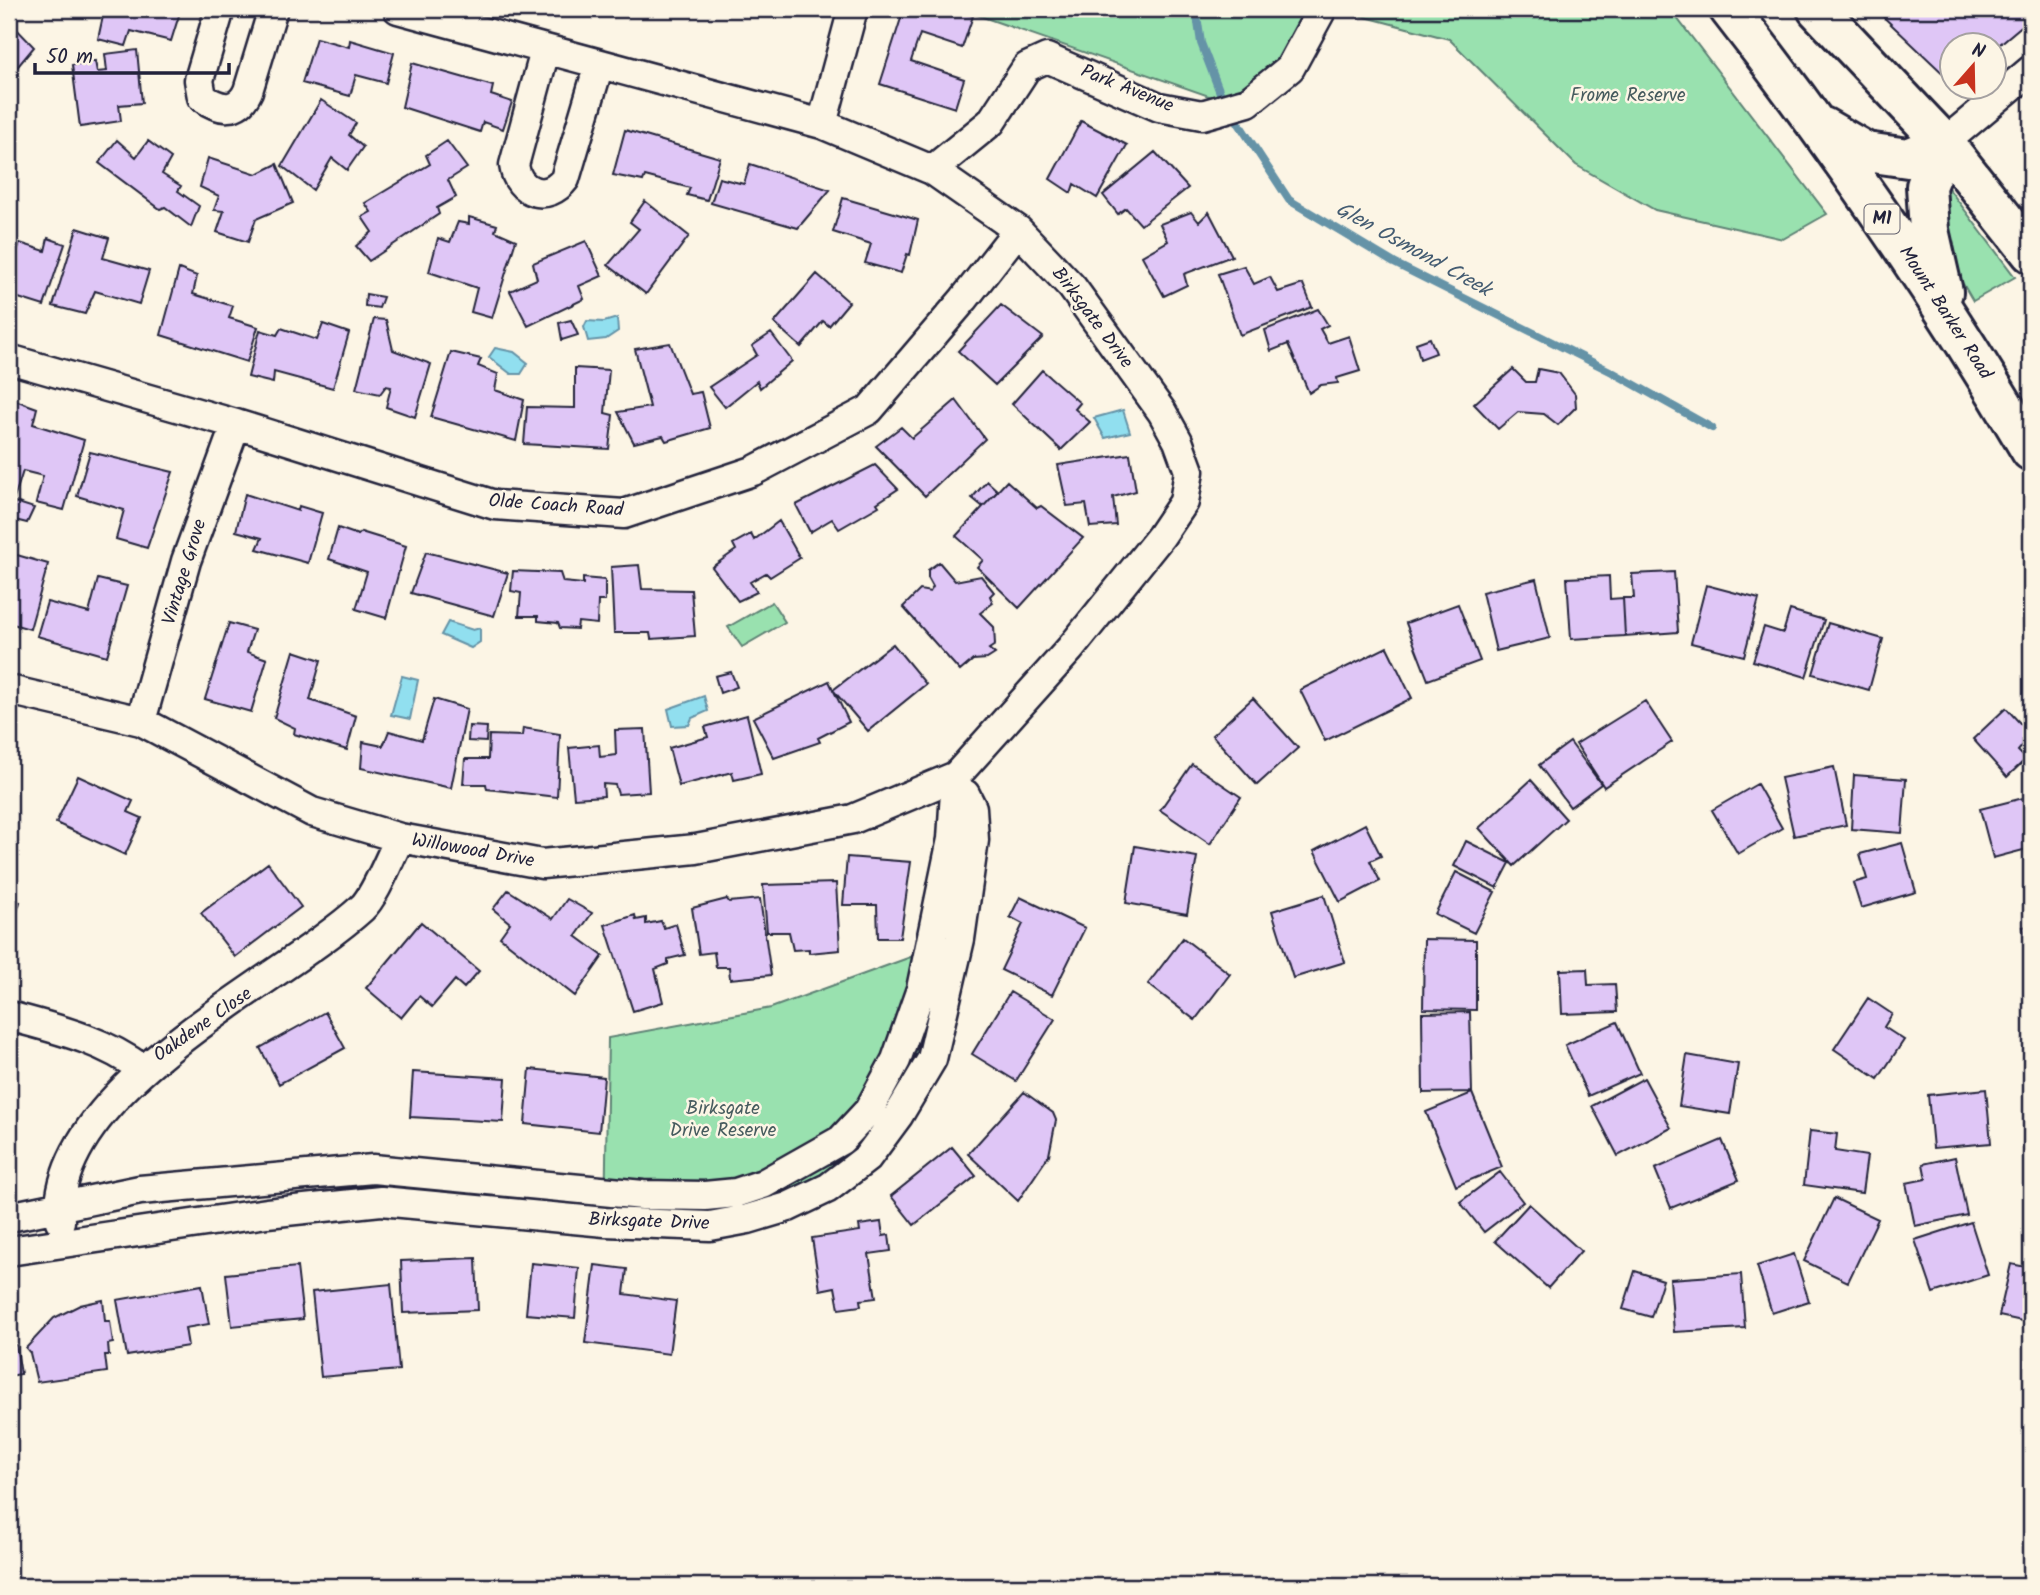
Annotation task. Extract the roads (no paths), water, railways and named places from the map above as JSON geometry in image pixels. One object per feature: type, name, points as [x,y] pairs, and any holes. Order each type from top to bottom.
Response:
[{"type":"highway","name":"Mount Barker Road","points":[[1729,9],[1816,124],[1949,315],[2031,451]]},
{"type":"highway","points":[[1817,9],[1944,143],[2031,253]]},
{"type":"highway","points":[[1816,124],[1866,152],[1908,158],[1944,143]]},
{"type":"highway","points":[[1944,143],[1926,186],[1929,230],[1949,315]]},
{"type":"street","points":[[220,9],[199,80],[202,97],[215,106],[230,109],[243,102],[248,91],[272,9]]},
{"type":"street","name":"Birksgate Drive","points":[[9,1217],[140,1190],[373,1169],[643,1195],[705,1196],[736,1192],[762,1184],[841,1140],[869,1110],[896,1060],[922,989],[945,878],[956,807],[956,776],[1070,649],[1161,536],[1184,502],[1189,471],[1178,441],[1162,412],[1072,287],[1018,230],[932,170],[822,124],[398,9]]},
{"type":"street","points":[[822,124],[853,9]]},
{"type":"street","name":"Park Avenue","points":[[932,170],[991,122],[1027,67],[1047,58],[1160,107],[1202,115],[1248,102],[1290,68],[1322,9]]},
{"type":"street","points":[[545,51],[514,165],[519,182],[534,192],[552,191],[565,179],[599,65]]},
{"type":"street","points":[[1944,143],[2031,70]]},
{"type":"street","name":"Olde Coach Road","points":[[9,359],[236,424],[495,505],[624,514],[753,471],[869,410],[964,299],[1018,230]]},
{"type":"street","name":"Vintage Grove","points":[[141,722],[186,561],[236,424]]},
{"type":"street","name":"Willowood Drive","points":[[9,690],[141,722],[312,812],[400,838],[542,864],[696,849],[853,819],[956,776]]},
{"type":"street","name":"Birksgate Drive","points":[[9,1251],[267,1213],[381,1201],[605,1222],[709,1226],[775,1211],[828,1188],[867,1158],[898,1116],[932,1059],[958,950],[974,841],[972,808],[956,776]]},
{"type":"street","name":"Oakdene Close","points":[[61,1245],[58,1206],[72,1160],[102,1113],[142,1069],[297,959],[365,906],[400,838]]},
{"type":"street","points":[[9,1016],[90,1039],[122,1054],[142,1069]]},
{"type":"water","points":[[617,318],[618,331],[606,339],[588,341],[584,327],[587,321],[604,322]]},
{"type":"water","points":[[495,348],[514,352],[528,363],[521,374],[511,374],[489,357]]},
{"type":"water","points":[[1123,410],[1130,432],[1105,438],[1094,418]]},
{"type":"water","points":[[448,622],[473,630],[480,628],[480,642],[471,648],[441,635]]},
{"type":"water","points":[[402,676],[418,680],[410,719],[391,715]]},
{"type":"water","points":[[704,696],[708,711],[692,718],[689,725],[672,726],[668,709]]},
{"type":"waterway","name":"Glen Osmond Creek","points":[[1196,9],[1201,43],[1224,103]]},
{"type":"waterway","name":"Glen Osmond Creek","points":[[1232,113],[1289,200],[1394,263],[1612,372],[1712,428]]},
{"type":"park label","name":"Frome Reserve","points":[[1628,96]]},
{"type":"park label","name":"Birksgate Drive Reserve","points":[[723,1120]]}]
